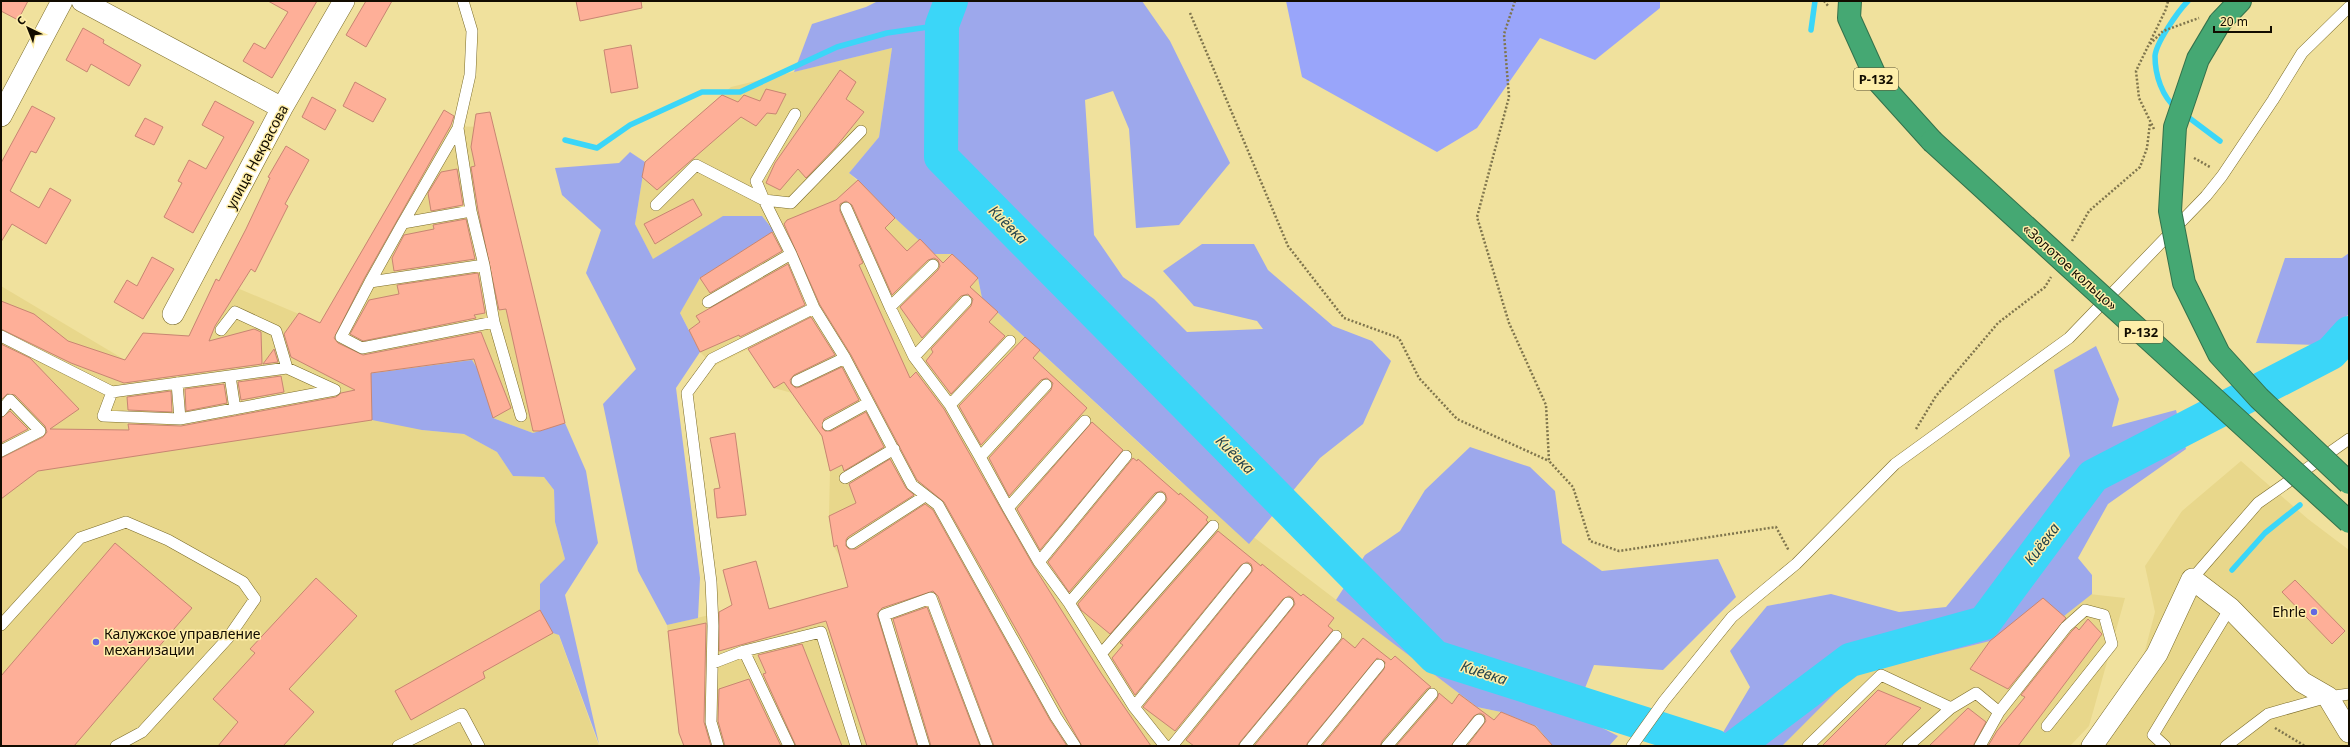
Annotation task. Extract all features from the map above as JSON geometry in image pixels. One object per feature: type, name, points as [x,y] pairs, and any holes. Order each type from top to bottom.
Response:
[{"type":"highway","name":"«Золотое кольцо»","points":[[1850,1],[1850,18],[1877,80],[1932,141],[2349,522]]},
{"type":"highway","points":[[2240,1],[2211,19],[2175,127],[2170,211],[2184,283],[2219,354],[2259,398],[2349,483]]},
{"type":"street","points":[[1,116],[62,1]]},
{"type":"street","points":[[82,1],[282,108]]},
{"type":"street","name":"улица Некрасова","points":[[173,314],[282,108],[344,1]]},
{"type":"street","points":[[2092,746],[2157,654],[2192,579],[2230,608],[2302,682],[2328,697],[2349,732]]},
{"type":"lane","points":[[463,1],[472,31],[470,75],[458,128],[403,223],[341,337],[362,348],[494,322]]},
{"type":"lane","points":[[1633,745],[1664,701],[1732,617],[1796,564],[1895,464],[2069,338],[2206,196],[2222,176],[2269,107],[2302,53],[2349,7]]},
{"type":"lane","points":[[795,114],[756,181],[764,200],[791,254],[814,308],[845,358],[912,485],[938,505],[1056,717],[1075,746]]},
{"type":"lane","points":[[458,128],[470,211],[484,265],[494,322],[521,416]]},
{"type":"lane","points":[[656,205],[696,166],[764,200],[791,203],[861,131]]},
{"type":"lane","points":[[846,208],[914,357],[950,405],[1039,562],[1069,603],[1134,707],[1165,746]]},
{"type":"lane","points":[[403,223],[470,211]]},
{"type":"lane","points":[[708,302],[791,254]]},
{"type":"lane","points":[[890,307],[933,264]]},
{"type":"lane","points":[[370,282],[484,265]]},
{"type":"lane","points":[[914,357],[966,302]]},
{"type":"lane","points":[[718,746],[711,722],[713,663],[711,582],[687,394],[712,359],[814,308]]},
{"type":"lane","points":[[221,330],[235,312],[276,331],[287,368]]},
{"type":"lane","points":[[1,336],[112,392],[287,368],[335,390],[180,419],[103,416],[112,392]]},
{"type":"lane","points":[[950,405],[1010,341]]},
{"type":"lane","points":[[797,381],[845,358]]},
{"type":"lane","points":[[230,376],[235,409]]},
{"type":"lane","points":[[177,383],[180,419]]},
{"type":"lane","points":[[980,457],[1046,385]]},
{"type":"lane","points":[[1,411],[10,400],[40,431],[1,451]]},
{"type":"lane","points":[[828,425],[868,403]]},
{"type":"lane","points":[[1008,508],[1085,421]]},
{"type":"lane","points":[[2192,579],[2258,503],[2349,439]]},
{"type":"lane","points":[[845,478],[894,449]]},
{"type":"lane","points":[[1039,562],[1126,456]]},
{"type":"lane","points":[[852,543],[925,496]]},
{"type":"lane","points":[[1069,603],[1160,498]]},
{"type":"lane","points":[[1,625],[80,538],[126,522],[168,540],[243,582],[255,599],[228,638],[142,732],[116,746]]},
{"type":"lane","points":[[1101,654],[1213,526]]},
{"type":"lane","points":[[1134,707],[1246,569]]},
{"type":"lane","points":[[924,746],[884,615],[931,598],[987,746]]},
{"type":"lane","points":[[1172,746],[1288,603]]},
{"type":"lane","points":[[2165,746],[2153,735],[2230,608]]},
{"type":"lane","points":[[1980,746],[1999,712],[2066,627],[2085,610],[2104,615],[2112,644],[2046,726]]},
{"type":"lane","points":[[713,663],[744,652],[821,632],[856,746]]},
{"type":"lane","points":[[1245,746],[1336,636]]},
{"type":"lane","points":[[744,652],[789,746]]},
{"type":"lane","points":[[1313,746],[1378,665]]},
{"type":"lane","points":[[1808,746],[1881,674],[1951,708]]},
{"type":"lane","points":[[1908,746],[1951,708],[1976,692],[1999,712]]},
{"type":"lane","points":[[1387,746],[1432,694]]},
{"type":"lane","points":[[2226,746],[2268,714],[2328,697],[2349,694]]},
{"type":"lane","points":[[398,746],[462,714],[479,746]]},
{"type":"lane","points":[[1458,746],[1480,720]]},
{"type":"path","points":[[1514,1],[1504,34],[1509,97],[1477,217],[1509,323],[1546,404],[1549,461]]},
{"type":"path","points":[[2071,242],[2089,211],[2140,166],[2147,148],[2150,123],[2139,98],[2136,72],[2166,9],[2168,1]]},
{"type":"path","points":[[1190,13],[1288,246],[1344,318],[1399,338],[1420,378],[1457,419],[1549,461],[1573,487],[1590,541],[1619,551],[1776,527],[1796,564]]},
{"type":"path","points":[[2148,46],[2163,31],[2211,19]]},
{"type":"path","points":[[1916,430],[1936,396],[1998,323],[2045,287],[2052,274]]},
{"type":"path","points":[[2262,718],[2305,746]]},
{"type":"shaded area","points":[[878,1],[1142,1],[1170,41],[1230,163],[1179,225],[1136,228],[1129,129],[1113,91],[1085,100],[1094,235],[1123,277],[1154,299],[1187,332],[1263,329],[1257,321],[1194,306],[1163,271],[1202,244],[1254,244],[1268,270],[1333,326],[1372,341],[1391,361],[1363,424],[1320,458],[1249,544],[982,298],[978,278],[952,254],[934,254],[849,173],[879,137],[892,48],[794,72],[812,24],[866,7]]},
{"type":"shaded area","points":[[1286,1],[1660,1],[1660,8],[1595,60],[1540,38],[1477,128],[1437,152],[1302,77]]},
{"type":"shaded area","points":[[892,48],[879,137],[849,173],[934,254],[952,254],[978,278],[982,298],[1180,481],[1477,707],[1501,712],[1536,726],[1553,746],[684,746],[679,733],[667,625],[718,613],[730,607],[739,617],[848,587],[841,559],[834,547],[829,516],[830,471],[822,437],[792,393],[774,388],[748,349],[714,366],[700,352],[635,224],[645,162],[731,87]]},
{"type":"shaded area","points":[[434,126],[493,127],[565,423],[533,433],[493,418],[477,368],[422,430],[464,434],[497,452],[513,476],[544,477],[554,490],[555,522],[565,559],[540,584],[599,746],[1,746],[1,286],[125,360],[143,333],[189,336],[216,279],[320,323]]},
{"type":"shaded area","points":[[630,152],[645,162],[635,224],[653,259],[723,216],[762,216],[774,231],[700,278],[680,313],[700,352],[676,388],[700,578],[698,618],[667,625],[638,571],[603,404],[636,369],[586,273],[601,230],[562,195],[555,168],[619,163]]},
{"type":"shaded area","points":[[2349,253],[2349,314],[2316,345],[2256,343],[2285,258],[2342,258]]},
{"type":"shaded area","points":[[2096,346],[2119,399],[2112,427],[2176,410],[2186,449],[2108,504],[2078,558],[2092,575],[2092,594],[2064,616],[1990,641],[1853,675],[1782,746],[1715,746],[1750,687],[1730,651],[1767,606],[1831,594],[1899,612],[1946,607],[2070,456],[2054,370]]},
{"type":"shaded area","points":[[472,360],[477,368],[493,418],[533,433],[565,423],[586,471],[598,543],[565,595],[599,744],[559,635],[553,633],[540,610],[540,584],[565,559],[555,522],[554,490],[544,477],[513,476],[497,452],[464,434],[422,430],[372,420],[371,387],[344,377]]},
{"type":"shaded area","points":[[1470,447],[1530,467],[1555,491],[1562,543],[1602,571],[1718,559],[1736,597],[1663,670],[1594,665],[1575,714],[1618,736],[1609,746],[1553,746],[1536,726],[1501,712],[1477,707],[1336,600],[1365,555],[1400,531],[1425,490]]},
{"type":"shaded area","points":[[2241,461],[2308,519],[2349,550],[2349,746],[2078,746],[2114,707],[2143,658],[2155,612],[2145,566],[2182,511]]},
{"type":"shaded area","points":[[2053,590],[2125,598],[2089,726],[2070,746],[1766,746],[1853,675],[1990,641]]},
{"type":"building","points":[[1,1],[28,1],[18,20],[1,11]]},
{"type":"building","points":[[268,1],[317,1],[272,78],[243,61],[254,43],[265,49],[288,12]]},
{"type":"building","points":[[366,1],[392,1],[366,47],[346,35]]},
{"type":"building","points":[[576,1],[641,1],[642,8],[580,21]]},
{"type":"building","points":[[83,28],[104,40],[103,43],[141,65],[129,86],[91,64],[87,72],[66,60]]},
{"type":"building","points":[[631,45],[638,88],[611,93],[604,50]]},
{"type":"building","points":[[840,70],[856,82],[846,99],[864,112],[835,148],[806,178],[798,169],[780,190],[766,183],[775,163]]},
{"type":"building","points":[[355,82],[386,99],[373,122],[343,106]]},
{"type":"building","points":[[766,89],[786,94],[776,114],[767,113],[756,126],[741,117],[657,190],[642,177],[645,162],[722,95],[738,102],[744,95],[760,101]]},
{"type":"building","points":[[312,97],[336,110],[325,130],[302,117]]},
{"type":"building","points":[[215,101],[254,122],[193,233],[164,217],[182,183],[178,181],[189,160],[206,169],[224,137],[202,125]]},
{"type":"building","points":[[32,106],[55,118],[36,153],[31,151],[10,191],[39,208],[50,188],[71,200],[46,244],[12,224],[1,242],[1,163]]},
{"type":"building","points":[[444,110],[454,116],[451,125],[364,279],[334,338],[338,343],[363,355],[481,332],[511,408],[493,418],[474,359],[371,373],[372,420],[38,471],[1,499],[1,458],[43,437],[47,432],[45,426],[15,395],[7,394],[1,400],[1,344],[30,358],[79,409],[50,429],[129,430],[128,424],[181,426],[336,397],[341,393],[355,390],[291,357],[284,334],[299,313],[320,323]]},
{"type":"building","points":[[490,112],[565,423],[540,431],[533,431],[506,309],[499,310],[478,210],[471,167],[475,166],[471,147],[476,114]]},
{"type":"building","points":[[145,118],[163,127],[154,145],[135,136]]},
{"type":"building","points":[[286,146],[309,160],[285,204],[288,206],[255,272],[251,269],[215,326],[209,341],[254,329],[261,332],[262,364],[124,383],[71,363],[1,329],[1,301],[34,314],[68,341],[125,360],[143,333],[189,336],[216,279],[219,281],[246,229],[270,178],[268,177]]},
{"type":"building","points":[[457,169],[463,205],[431,211],[428,193],[441,172]]},
{"type":"building","points":[[858,180],[895,218],[885,228],[907,251],[920,239],[943,263],[952,254],[978,278],[970,287],[998,312],[989,322],[1005,336],[951,394],[926,361],[933,352],[931,349],[971,306],[973,299],[968,294],[961,296],[922,338],[900,307],[938,270],[940,266],[938,260],[934,258],[928,260],[892,295],[852,205],[846,201],[840,204],[840,211],[863,263],[859,265],[910,378],[916,372],[944,409],[1033,565],[1101,673],[1151,746],[1082,746],[944,502],[917,480],[851,355],[820,305],[784,224],[787,220],[836,200]]},
{"type":"building","points":[[693,199],[702,215],[655,244],[644,224]]},
{"type":"building","points":[[466,219],[475,259],[394,271],[392,258],[404,235],[434,229],[433,225]]},
{"type":"building","points":[[772,232],[782,251],[710,293],[700,278]]},
{"type":"building","points":[[152,257],[174,269],[143,319],[114,302],[127,280],[137,286]]},
{"type":"building","points":[[788,264],[805,305],[740,337],[739,335],[700,352],[689,330],[700,322],[696,316]]},
{"type":"building","points":[[478,273],[485,313],[474,315],[476,318],[363,341],[350,334],[369,300],[399,294],[397,285]]},
{"type":"building","points":[[811,317],[835,355],[794,375],[790,380],[791,384],[796,388],[800,387],[842,367],[859,400],[824,419],[822,428],[825,431],[831,431],[866,412],[884,447],[844,471],[842,465],[830,471],[822,436],[784,382],[774,388],[748,349]]},
{"type":"building","points":[[1025,337],[1040,350],[1033,358],[1087,408],[1009,496],[989,458],[1051,390],[1053,383],[1047,378],[1041,380],[981,445],[959,406]]},
{"type":"building","points":[[274,349],[278,362],[263,364]]},
{"type":"building","points":[[281,376],[284,392],[241,400],[238,382]]},
{"type":"building","points":[[224,384],[227,403],[186,411],[185,389]]},
{"type":"building","points":[[171,391],[172,412],[128,410],[127,397]]},
{"type":"building","points":[[10,411],[28,429],[1,443],[1,418]]},
{"type":"building","points":[[1092,422],[1123,450],[1040,550],[1017,509]]},
{"type":"building","points":[[735,433],[746,515],[717,518],[714,489],[720,488],[710,438]]},
{"type":"building","points":[[1133,458],[1137,461],[1138,459],[1179,495],[1180,493],[1208,517],[1206,520],[1208,522],[1110,634],[1081,610],[1078,604],[1165,503],[1167,499],[1165,493],[1161,491],[1155,493],[1069,592],[1048,562]]},
{"type":"building","points":[[890,459],[906,488],[914,495],[848,537],[846,540],[846,546],[849,549],[856,549],[925,504],[933,510],[1050,720],[1067,746],[994,746],[938,596],[933,591],[882,608],[877,614],[917,746],[867,746],[826,621],[719,651],[719,612],[732,605],[723,570],[756,561],[769,609],[848,587],[837,545],[834,547],[829,516],[856,503],[849,484]]},
{"type":"building","points":[[1218,531],[1301,596],[1303,594],[1334,618],[1328,626],[1333,630],[1238,746],[1194,746],[1186,740],[1293,607],[1295,604],[1293,598],[1289,596],[1283,599],[1175,731],[1143,707],[1251,573],[1253,570],[1251,564],[1247,562],[1241,565],[1135,695],[1112,658],[1123,645],[1120,643]]},
{"type":"building","name":"Калужское управление механизации","points":[[115,543],[192,608],[74,746],[1,746],[1,676]]},
{"type":"building","points":[[316,578],[357,616],[289,689],[314,712],[283,746],[218,746],[238,722],[213,699],[255,653],[250,649]]},
{"type":"building","name":"Ehrle","points":[[2295,580],[2345,631],[2332,644],[2282,592]]},
{"type":"building","points":[[2043,598],[2066,618],[2008,689],[1970,669],[1990,641]]},
{"type":"building","points":[[927,607],[980,746],[931,746],[893,619]]},
{"type":"building","points":[[540,610],[553,633],[483,672],[485,678],[411,720],[395,691]]},
{"type":"building","points":[[2088,619],[2102,634],[2018,746],[1988,746],[1997,731],[2025,697],[2021,695],[2071,632],[2076,627],[2079,630]]},
{"type":"building","points":[[706,623],[704,722],[711,746],[684,746],[679,733],[668,631]]},
{"type":"building","points":[[1343,638],[1355,648],[1363,638],[1391,660],[1395,656],[1431,687],[1427,689],[1382,741],[1380,746],[1322,746],[1384,669],[1385,662],[1377,658],[1306,746],[1254,746]]},
{"type":"building","points":[[802,644],[842,746],[796,746],[763,674],[766,673],[758,655]]},
{"type":"building","points":[[749,679],[781,746],[725,746],[718,721],[719,689]]},
{"type":"building","points":[[1878,690],[1921,708],[1884,746],[1822,746]]},
{"type":"building","points":[[1439,693],[1452,704],[1459,694],[1494,720],[1501,712],[1535,726],[1553,746],[1467,746],[1486,721],[1484,715],[1480,713],[1474,716],[1451,746],[1396,746],[1437,699]]},
{"type":"building","points":[[1968,708],[1986,722],[1973,746],[1929,746]]},
{"type":"waterway","name":"Киёвка","points":[[951,1],[942,25],[941,157],[1435,657],[1714,746]]},
{"type":"waterway","points":[[1811,30],[1815,1]]},
{"type":"waterway","points":[[2177,109],[2167,98],[2160,85],[2156,71],[2155,56],[2159,43],[2168,27],[2188,1]]},
{"type":"waterway","points":[[565,140],[597,148],[630,125],[702,92],[740,92],[837,47],[887,33],[942,25]]},
{"type":"waterway","points":[[2184,114],[2220,141]]},
{"type":"waterway","name":"Киёвка","points":[[1736,746],[1850,660],[1984,623],[2093,476],[2331,353],[2349,333]]},
{"type":"waterway","points":[[2232,570],[2265,533],[2300,505]]},
{"type":"place","name":"Ehrle","points":[[2314,612]]},
{"type":"place","name":"Калужское управление механизации","points":[[96,642]]}]
